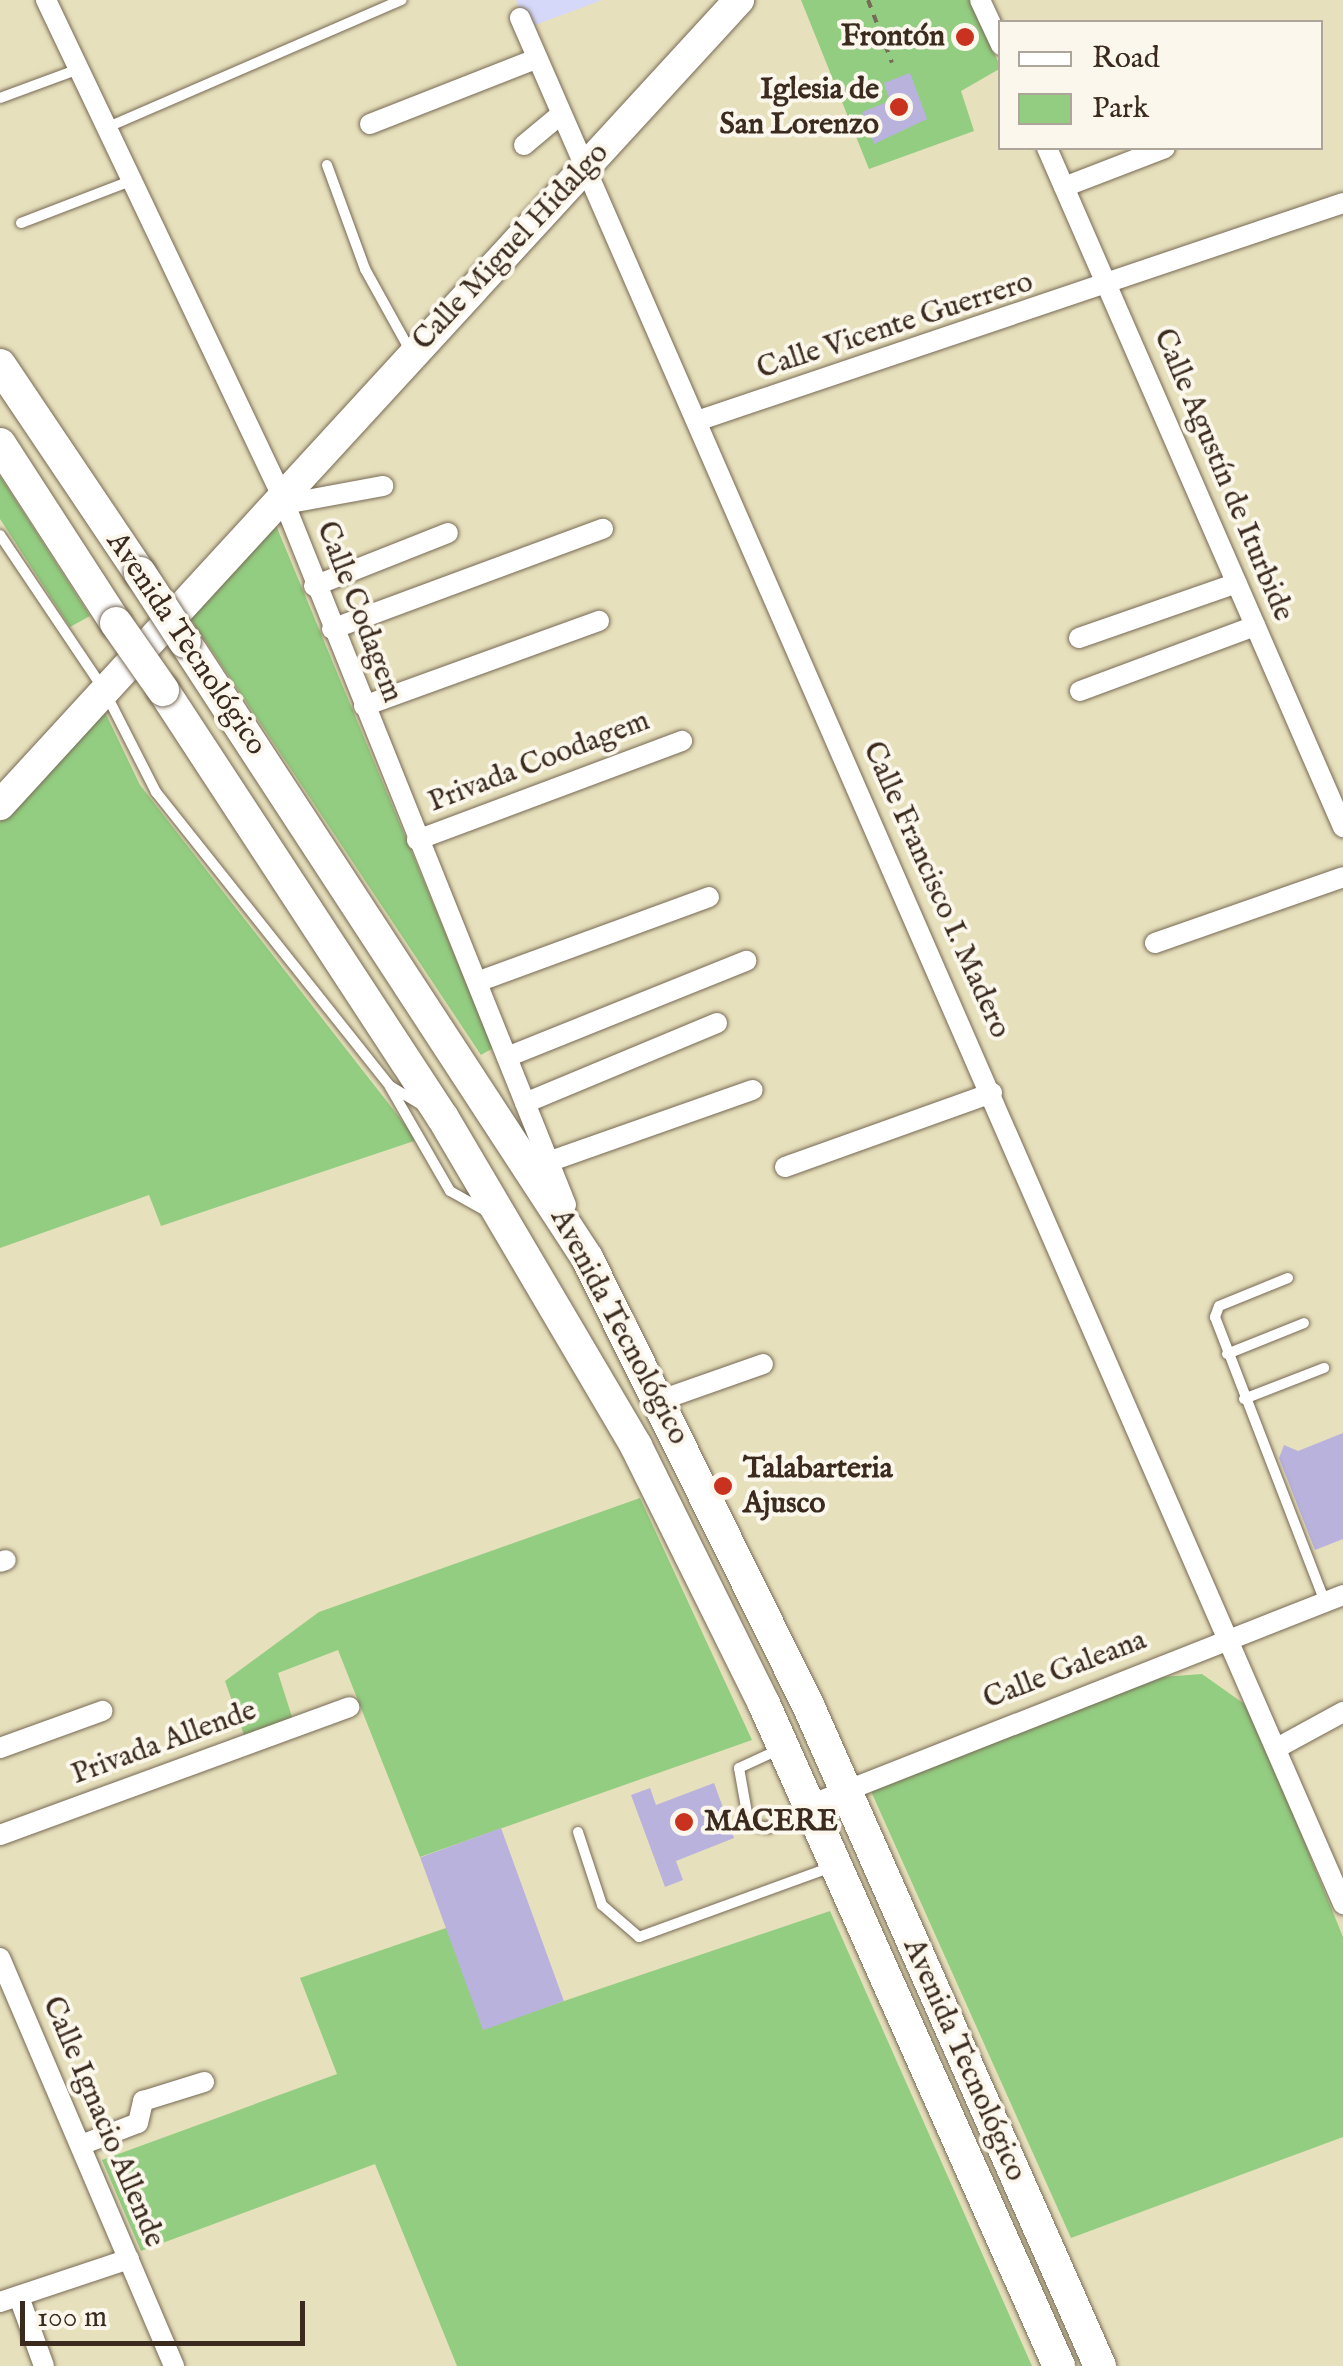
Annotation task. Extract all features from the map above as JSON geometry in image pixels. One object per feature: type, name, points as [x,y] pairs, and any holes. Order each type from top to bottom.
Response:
[{"type":"main road","name":"Avenida Tecnológico","points":[[0,365],[587,1258],[661,1400],[844,1788],[1100,2366]]},
{"type":"main road","name":"Avenida Tecnológico","points":[[0,444],[442,1118],[636,1446],[784,1748],[1059,2366]]},
{"type":"street","name":"Calle Codagem","points":[[46,0],[282,498],[314,586],[587,1258]]},
{"type":"street","name":"Calle Miguel Hidalgo","points":[[0,806],[103,688],[739,0]]},
{"type":"street","points":[[980,0],[998,40]]},
{"type":"street","name":"Calle Francisco I. Madero","points":[[520,18],[1343,1904]]},
{"type":"street","points":[[370,124],[536,60]]},
{"type":"street","points":[[524,145],[560,115]]},
{"type":"street","name":"Calle Agustín de Iturbide","points":[[1047,150],[1343,827]]},
{"type":"street","points":[[1064,187],[1160,150]]},
{"type":"street","name":"Calle Vicente Guerrero","points":[[697,421],[1110,288],[1343,203]]},
{"type":"street","points":[[282,498],[384,486]]},
{"type":"street","points":[[332,629],[603,529]]},
{"type":"street","points":[[314,586],[448,532]]},
{"type":"street","points":[[1079,638],[1237,583]]},
{"type":"street","points":[[364,706],[599,621]]},
{"type":"street","points":[[1080,691],[1255,626]]},
{"type":"street","name":"Privada Coodagem","points":[[416,840],[682,740]]},
{"type":"street","points":[[1154,943],[1343,877]]},
{"type":"street","points":[[476,982],[709,897]]},
{"type":"street","points":[[507,1057],[746,960]]},
{"type":"street","points":[[525,1102],[717,1023]]},
{"type":"street","points":[[548,1162],[753,1090]]},
{"type":"street","points":[[785,1167],[992,1093]]},
{"type":"street","points":[[661,1400],[763,1364]]},
{"type":"street","name":"Calle Galeana","points":[[810,1805],[844,1788],[1334,1598]]},
{"type":"street","name":"Privada Allende","points":[[0,1835],[350,1707]]},
{"type":"street","points":[[0,1748],[102,1711]]},
{"type":"street","points":[[1277,1748],[1343,1712]]},
{"type":"street","name":"Calle Ignacio Allende","points":[[0,1958],[174,2366]]},
{"type":"street","points":[[81,2146],[141,2121],[143,2101],[204,2082]]},
{"type":"street","points":[[44,2366],[10,2300],[129,2259]]},
{"type":"lane","points":[[108,127],[402,0]]},
{"type":"lane","points":[[0,98],[80,69]]},
{"type":"lane","points":[[327,164],[364,269],[412,353]]},
{"type":"lane","points":[[21,223],[134,180]]},
{"type":"lane","points":[[0,535],[103,688],[143,774],[390,1086],[450,1191],[501,1216]]},
{"type":"lane","points":[[390,1086],[442,1118]]},
{"type":"lane","points":[[1288,1278],[1216,1311],[1244,1399],[1334,1598]]},
{"type":"lane","points":[[1227,1354],[1304,1323]]},
{"type":"lane","points":[[1244,1399],[1324,1368]]},
{"type":"lane","points":[[784,1748],[739,1768],[749,1824],[768,1828],[810,1805]]},
{"type":"lane","points":[[578,1832],[602,1905],[639,1937],[836,1865]]},
{"type":"path","points":[[868,0],[892,63]]},
{"type":"shaded area","points":[[516,0],[602,0],[527,28]]},
{"type":"green space","points":[[801,0],[970,0],[998,61],[998,70],[961,91],[974,131],[869,169]]},
{"type":"green space","points":[[0,476],[90,616],[70,627],[0,519]]},
{"type":"green space","points":[[275,523],[493,1048],[481,1055],[189,616]]},
{"type":"green space","points":[[104,710],[140,785],[417,1140],[161,1226],[149,1195],[0,1248],[0,822]]},
{"type":"green space","points":[[640,1498],[752,1740],[420,1857],[338,1650],[278,1673],[293,1720],[245,1738],[225,1681],[319,1612]]},
{"type":"green space","points":[[1202,1674],[1250,1708],[1343,1937],[1343,2137],[1071,2238],[870,1789],[1162,1677]]},
{"type":"green space","points":[[830,1911],[1032,2366],[457,2366],[375,2164],[141,2251],[102,2160],[337,2074],[300,1978],[449,1927],[490,2026]]},
{"type":"building","name":"Iglesia de San Lorenzo","points":[[910,73],[927,119],[874,144],[862,112],[890,101],[884,83]]},
{"type":"building","points":[[1343,1433],[1343,1539],[1315,1550],[1279,1458],[1284,1445],[1298,1451]]},
{"type":"building","name":"MACERE","points":[[714,1783],[734,1838],[676,1861],[683,1880],[665,1887],[631,1795],[650,1788],[656,1805]]},
{"type":"building","points":[[501,1828],[564,2001],[483,2030],[420,1857]]},
{"type":"place","name":"Frontón","points":[[965,37]]},
{"type":"place","name":"Iglesia de San Lorenzo","points":[[899,107]]},
{"type":"place","name":"Talabarteria Ajusco","points":[[723,1486]]},
{"type":"place","name":"MACERE","points":[[684,1822]]}]
